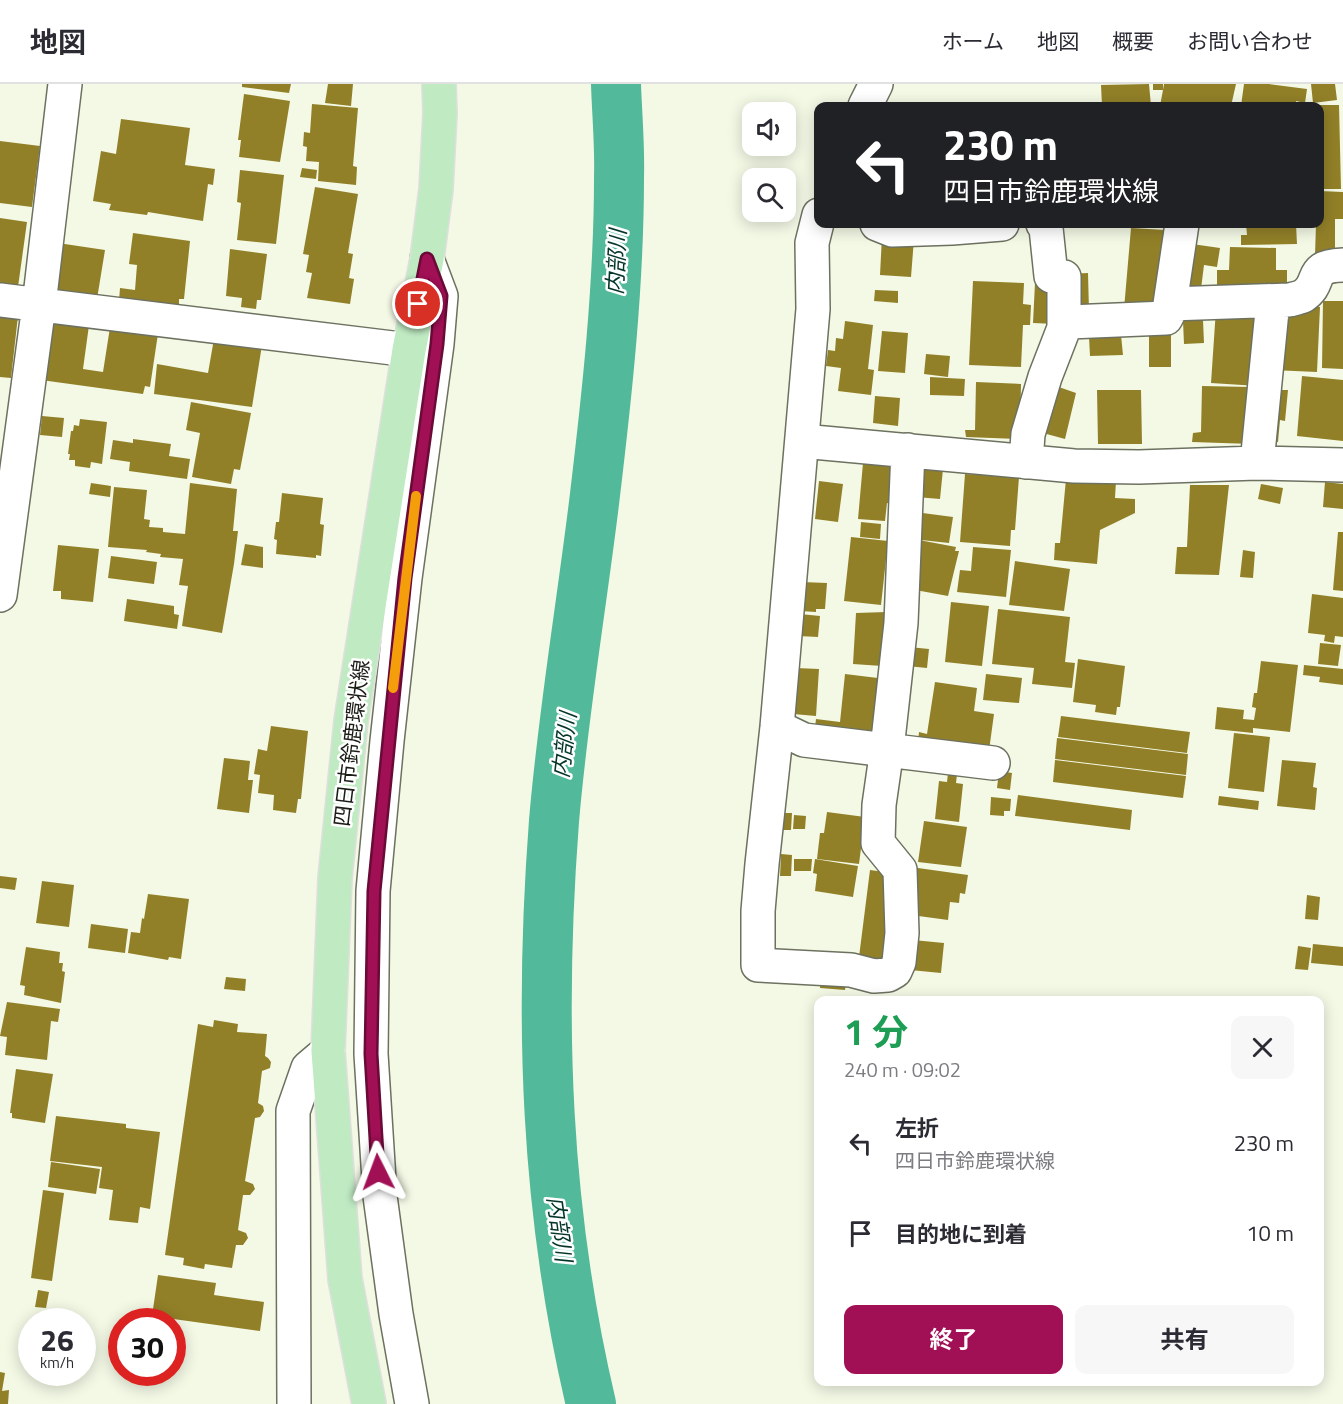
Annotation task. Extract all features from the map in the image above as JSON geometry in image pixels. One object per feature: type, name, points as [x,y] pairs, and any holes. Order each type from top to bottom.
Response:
[{"type":"main road","name":"四日市鈴鹿環状線","points":[[369,1404],[345,1279],[328,1051],[335,878],[351,721],[409,350],[427,259],[436,189],[440,113],[439,84]]},
{"type":"street","points":[[0,595],[39,305],[65,84]]},
{"type":"street","points":[[867,102],[876,84]]},
{"type":"street","points":[[816,228],[812,243],[813,309],[802,441],[758,911],[758,965],[851,970],[874,976],[888,975],[895,971],[899,962],[902,933],[900,870],[878,843],[879,805],[901,623],[908,450]]},
{"type":"street","points":[[887,228],[892,230],[952,228]]},
{"type":"street","points":[[1046,228],[1051,276],[1064,277],[1064,328]]},
{"type":"street","points":[[1173,304],[1170,304],[1181,228]]},
{"type":"street","points":[[412,1404],[396,1314],[380,1196],[371,1054],[372,972],[374,891],[390,718],[405,578],[437,344],[441,296],[427,259]]},
{"type":"street","points":[[1173,304],[1289,300],[1303,296],[1326,265],[1343,265]]},
{"type":"street","points":[[0,300],[409,350]]},
{"type":"street","points":[[1257,463],[1273,301]]},
{"type":"street","points":[[1026,462],[1028,434],[1045,377],[1064,328],[1069,322],[1166,318],[1173,304]]},
{"type":"street","points":[[802,441],[1074,466],[1139,467],[1257,463],[1343,465]]},
{"type":"street","points":[[777,727],[804,740],[887,748],[993,763]]},
{"type":"street","points":[[294,1404],[293,1112],[308,1068],[328,1051]]},
{"type":"building","points":[[242,84],[291,84],[289,93],[242,87]]},
{"type":"building","points":[[328,84],[353,84],[351,106],[325,103]]},
{"type":"building","points":[[1149,84],[1151,102],[1102,102],[1101,85]]},
{"type":"building","points":[[1153,84],[1163,84],[1163,90],[1153,90]]},
{"type":"building","points":[[1164,84],[1236,84],[1232,102],[1161,102]]},
{"type":"building","points":[[1244,84],[1269,84],[1307,89],[1305,102],[1242,102]]},
{"type":"building","points":[[1311,84],[1335,84],[1337,100],[1313,102]]},
{"type":"building","points":[[244,94],[290,101],[280,162],[239,157],[241,140],[238,140]]},
{"type":"building","points":[[312,104],[358,108],[353,166],[357,167],[356,185],[318,181],[319,162],[306,161],[307,147],[303,146],[304,132],[310,133]]},
{"type":"building","points":[[1324,105],[1339,105],[1341,189],[1324,189]]},
{"type":"building","points":[[121,119],[190,128],[185,165],[215,169],[213,185],[208,184],[203,221],[148,212],[147,215],[109,210],[111,204],[93,201],[101,151],[116,154]]},
{"type":"building","points":[[0,141],[40,146],[32,207],[0,203]]},
{"type":"building","points":[[302,168],[317,170],[316,179],[300,177]]},
{"type":"building","points":[[240,170],[284,175],[276,244],[237,240],[241,203],[237,202]]},
{"type":"building","points":[[315,187],[358,194],[348,253],[353,254],[349,278],[354,279],[350,304],[307,298],[312,273],[306,272],[309,255],[303,254]]},
{"type":"building","points":[[1324,191],[1343,192],[1343,219],[1335,219],[1335,255],[1315,255],[1316,228],[1324,228]]},
{"type":"building","points":[[0,218],[27,222],[18,287],[0,284]]},
{"type":"building","points":[[1131,228],[1166,230],[1160,296],[1154,295],[1153,311],[1124,309]]},
{"type":"building","points":[[1246,228],[1296,228],[1297,244],[1241,245],[1241,235],[1247,235]]},
{"type":"building","points":[[133,233],[190,241],[184,299],[179,299],[179,309],[119,301],[120,288],[135,290],[137,265],[129,264]]},
{"type":"building","points":[[882,236],[914,239],[911,277],[880,275]]},
{"type":"building","points":[[58,243],[105,250],[97,299],[51,292]]},
{"type":"building","points":[[1185,243],[1220,248],[1217,267],[1204,265],[1200,297],[1178,293]]},
{"type":"building","points":[[1230,247],[1276,248],[1276,270],[1287,270],[1287,286],[1217,292],[1217,270],[1229,270]]},
{"type":"building","points":[[230,249],[267,254],[261,300],[257,300],[256,309],[241,307],[242,298],[226,296]]},
{"type":"building","points":[[1088,273],[1089,311],[1068,312],[1067,274]]},
{"type":"building","points":[[973,281],[1024,283],[1023,304],[1031,305],[1030,325],[1023,325],[1021,367],[969,365]]},
{"type":"building","points":[[1035,283],[1058,284],[1056,324],[1033,323]]},
{"type":"building","points":[[875,290],[898,291],[898,303],[874,301]]},
{"type":"building","points":[[1323,301],[1343,301],[1343,369],[1322,368]]},
{"type":"building","points":[[1289,305],[1320,307],[1317,372],[1272,370],[1274,320],[1289,320]]},
{"type":"building","points":[[0,306],[19,307],[11,378],[0,377]]},
{"type":"building","points":[[1216,309],[1263,311],[1258,386],[1211,383]]},
{"type":"building","points":[[51,312],[90,318],[83,369],[103,372],[111,321],[159,327],[150,387],[145,386],[143,394],[41,380]]},
{"type":"building","points":[[1203,320],[1204,343],[1184,344],[1183,321]]},
{"type":"building","points":[[845,321],[873,325],[868,369],[874,370],[871,395],[838,391],[841,368],[826,366],[828,350],[835,351],[836,338],[843,339]]},
{"type":"building","points":[[1149,328],[1171,328],[1171,367],[1149,367]]},
{"type":"building","points":[[882,331],[908,333],[905,373],[878,371]]},
{"type":"building","points":[[215,333],[263,339],[252,407],[154,394],[157,364],[208,373]]},
{"type":"building","points":[[1121,335],[1123,355],[1090,356],[1089,337]]},
{"type":"building","points":[[926,354],[950,356],[948,377],[924,374]]},
{"type":"building","points":[[1302,376],[1343,380],[1343,441],[1297,436]]},
{"type":"building","points":[[930,377],[965,379],[964,396],[930,395]]},
{"type":"building","points":[[976,382],[1021,384],[1020,439],[966,437],[965,430],[975,430]]},
{"type":"building","points":[[1056,386],[1076,393],[1065,439],[1043,433]]},
{"type":"building","points":[[1202,386],[1251,387],[1252,444],[1192,442],[1193,433],[1201,432]]},
{"type":"building","points":[[1097,390],[1141,390],[1142,444],[1098,444]]},
{"type":"building","points":[[1280,390],[1288,390],[1285,421],[1280,420],[1278,442],[1263,440]]},
{"type":"building","points":[[875,396],[900,398],[898,426],[873,423]]},
{"type":"building","points":[[191,402],[251,413],[240,470],[234,469],[231,484],[192,477],[200,433],[186,430]]},
{"type":"building","points":[[42,416],[64,418],[62,437],[40,435]]},
{"type":"building","points":[[80,419],[107,422],[102,464],[91,462],[90,468],[75,466],[75,460],[69,460],[71,431],[74,425],[79,426]]},
{"type":"building","points":[[133,439],[171,444],[169,456],[190,459],[187,479],[129,471],[130,462],[110,459],[113,440],[133,443]]},
{"type":"building","points":[[863,463],[895,466],[891,504],[887,503],[885,521],[858,519]]},
{"type":"building","points":[[919,467],[943,469],[940,499],[916,497]]},
{"type":"building","points":[[965,474],[1019,477],[1015,530],[1011,530],[1010,546],[960,542]]},
{"type":"building","points":[[1066,479],[1116,481],[1115,498],[1135,499],[1135,513],[1100,530],[1097,564],[1054,560],[1055,543],[1060,543]]},
{"type":"building","points":[[819,481],[843,484],[838,522],[815,519]]},
{"type":"building","points":[[1325,482],[1343,484],[1343,509],[1323,507]]},
{"type":"building","points":[[91,483],[111,486],[110,497],[89,494]]},
{"type":"building","points":[[190,483],[237,489],[233,531],[238,531],[222,633],[182,626],[188,586],[179,585],[183,559],[160,557],[161,554],[146,552],[147,550],[108,547],[114,487],[147,490],[144,519],[150,520],[149,527],[163,528],[163,532],[185,534]]},
{"type":"building","points":[[1261,484],[1283,488],[1280,504],[1258,499]]},
{"type":"building","points":[[1190,485],[1229,485],[1219,575],[1175,574],[1177,547],[1187,547]]},
{"type":"building","points":[[282,493],[323,498],[320,524],[324,525],[321,556],[316,555],[316,558],[276,554],[277,540],[274,539],[276,522],[279,522]]},
{"type":"building","points":[[915,512],[953,517],[949,543],[912,539]]},
{"type":"building","points":[[861,522],[881,524],[880,539],[860,537]]},
{"type":"building","points":[[1338,532],[1343,532],[1343,591],[1333,590]]},
{"type":"building","points":[[851,537],[888,541],[881,605],[844,601]]},
{"type":"building","points":[[919,540],[956,547],[955,551],[959,551],[948,596],[910,589]]},
{"type":"building","points":[[245,544],[263,547],[263,568],[241,565]]},
{"type":"building","points":[[58,545],[99,549],[93,602],[61,599],[61,591],[53,591]]},
{"type":"building","points":[[973,547],[1011,550],[1006,597],[957,592],[960,570],[971,571]]},
{"type":"building","points":[[1243,550],[1255,552],[1253,578],[1240,577]]},
{"type":"building","points":[[111,556],[157,562],[154,584],[108,578]]},
{"type":"building","points":[[1015,561],[1070,569],[1064,611],[1009,605]]},
{"type":"building","points":[[802,582],[827,583],[825,609],[816,609],[816,612],[800,611]]},
{"type":"building","points":[[1312,594],[1343,598],[1343,637],[1335,636],[1334,643],[1324,641],[1325,635],[1308,633]]},
{"type":"building","points":[[127,599],[174,606],[174,614],[179,615],[177,629],[124,621]]},
{"type":"building","points":[[951,602],[989,606],[982,666],[945,662]]},
{"type":"building","points":[[998,609],[1070,617],[1065,662],[1075,663],[1072,688],[1032,684],[1034,668],[992,664]]},
{"type":"building","points":[[886,612],[882,666],[853,664],[856,613]]},
{"type":"building","points":[[800,614],[820,616],[818,637],[798,636]]},
{"type":"building","points":[[1320,643],[1341,645],[1338,666],[1318,664]]},
{"type":"building","points":[[909,647],[929,649],[927,668],[907,666]]},
{"type":"building","points":[[1078,659],[1125,666],[1120,707],[1117,707],[1116,715],[1095,712],[1096,705],[1073,702]]},
{"type":"building","points":[[1261,661],[1298,665],[1290,732],[1253,728],[1253,733],[1215,729],[1217,707],[1244,710],[1243,719],[1254,720],[1256,708],[1252,707],[1254,693],[1257,693]]},
{"type":"building","points":[[1304,665],[1343,669],[1343,685],[1319,682],[1320,677],[1303,675]]},
{"type":"building","points":[[796,668],[819,669],[816,716],[793,714]]},
{"type":"building","points":[[845,674],[886,679],[878,743],[814,736],[816,719],[840,722]]},
{"type":"building","points":[[986,674],[1022,678],[1019,703],[983,700]]},
{"type":"building","points":[[935,682],[977,688],[974,711],[994,714],[988,758],[918,742],[919,732],[927,734]]},
{"type":"building","points":[[1061,716],[1190,732],[1187,753],[1058,737]]},
{"type":"building","points":[[271,726],[308,731],[301,799],[298,799],[296,813],[273,810],[274,795],[258,793],[260,775],[254,774],[258,749],[267,751]]},
{"type":"building","points":[[1234,733],[1270,737],[1264,792],[1228,788]]},
{"type":"building","points":[[1057,738],[1188,754],[1186,775],[1055,759]]},
{"type":"building","points":[[224,758],[250,761],[248,780],[253,780],[249,813],[217,809]]},
{"type":"building","points":[[1055,760],[1186,776],[1183,798],[1053,782]]},
{"type":"building","points":[[1282,760],[1316,763],[1313,787],[1317,788],[1315,810],[1277,806]]},
{"type":"building","points":[[949,764],[958,765],[956,783],[963,784],[959,822],[935,819],[939,781],[947,782]]},
{"type":"building","points":[[999,771],[1012,773],[1010,790],[997,788]]},
{"type":"building","points":[[1018,795],[1132,810],[1130,830],[1015,816]]},
{"type":"building","points":[[1219,796],[1259,801],[1258,810],[1218,805]]},
{"type":"building","points":[[991,797],[1011,799],[1010,811],[1004,811],[1004,816],[990,815]]},
{"type":"building","points":[[827,812],[865,817],[859,864],[817,859],[820,833],[824,833]]},
{"type":"building","points":[[782,813],[792,813],[791,830],[781,830]]},
{"type":"building","points":[[794,815],[806,816],[805,829],[793,829]]},
{"type":"building","points":[[924,821],[967,827],[961,867],[918,862]]},
{"type":"building","points":[[781,854],[792,855],[791,876],[780,876]]},
{"type":"building","points":[[794,859],[812,859],[811,871],[794,871]]},
{"type":"building","points":[[815,859],[858,866],[853,897],[815,891],[817,874],[813,873]]},
{"type":"building","points":[[918,868],[968,875],[965,894],[960,893],[959,903],[950,902],[948,920],[911,915]]},
{"type":"building","points":[[870,870],[892,873],[885,923],[893,924],[888,961],[859,957]]},
{"type":"building","points":[[0,876],[17,878],[15,890],[0,888]]},
{"type":"building","points":[[42,881],[74,885],[69,927],[36,923]]},
{"type":"building","points":[[148,894],[189,899],[181,959],[169,957],[168,960],[128,953],[131,932],[140,933]]},
{"type":"building","points":[[1307,895],[1320,897],[1318,920],[1305,919]]},
{"type":"building","points":[[91,924],[128,929],[125,953],[88,948]]},
{"type":"building","points":[[913,940],[944,943],[941,973],[910,970]]},
{"type":"building","points":[[1313,944],[1343,947],[1343,966],[1311,963]]},
{"type":"building","points":[[1298,946],[1311,948],[1308,970],[1295,969]]},
{"type":"building","points":[[26,947],[60,952],[59,963],[63,963],[62,971],[65,972],[61,1003],[24,995],[25,986],[20,985]]},
{"type":"building","points":[[821,975],[847,977],[845,990],[820,988]]},
{"type":"building","points":[[226,977],[246,979],[245,991],[224,989]]},
{"type":"building","points":[[7,1002],[60,1009],[58,1022],[51,1021],[47,1060],[5,1055],[7,1037],[0,1036]]},
{"type":"building","points":[[214,1020],[238,1024],[237,1032],[267,1034],[265,1056],[271,1062],[270,1068],[262,1071],[258,1103],[263,1106],[264,1111],[260,1117],[255,1118],[245,1181],[253,1184],[255,1189],[250,1195],[243,1195],[238,1230],[246,1233],[248,1238],[243,1245],[236,1245],[232,1268],[205,1264],[204,1269],[183,1265],[184,1258],[165,1255],[198,1024],[213,1027]]},
{"type":"building","points":[[16,1069],[53,1074],[45,1123],[12,1118],[12,1113],[10,1113]]},
{"type":"building","points":[[56,1116],[126,1124],[126,1128],[160,1132],[150,1209],[140,1207],[138,1223],[109,1220],[113,1190],[99,1188],[102,1167],[50,1161]]},
{"type":"building","points":[[51,1162],[100,1169],[96,1194],[48,1187]]},
{"type":"building","points":[[43,1190],[64,1193],[52,1281],[31,1278]]},
{"type":"building","points":[[158,1275],[216,1283],[214,1295],[264,1302],[260,1331],[186,1321],[186,1308],[153,1308]]},
{"type":"building","points":[[38,1290],[49,1292],[46,1308],[35,1307]]},
{"type":"building","points":[[0,1372],[5,1373],[2,1391],[9,1390],[8,1404],[0,1404]]},
{"type":"waterway","name":"内部川","points":[[591,1404],[576,1331],[555,1186],[547,1041],[547,968],[549,895],[558,781],[594,503],[611,340],[618,218],[619,154],[616,84]]},
{"type":"slow traffic","points":[[393,688],[416,496]]},
{"type":"route","points":[[378,1172],[371,1054],[374,891],[387,741],[405,578],[437,344],[441,296],[427,259],[418,304]]}]
